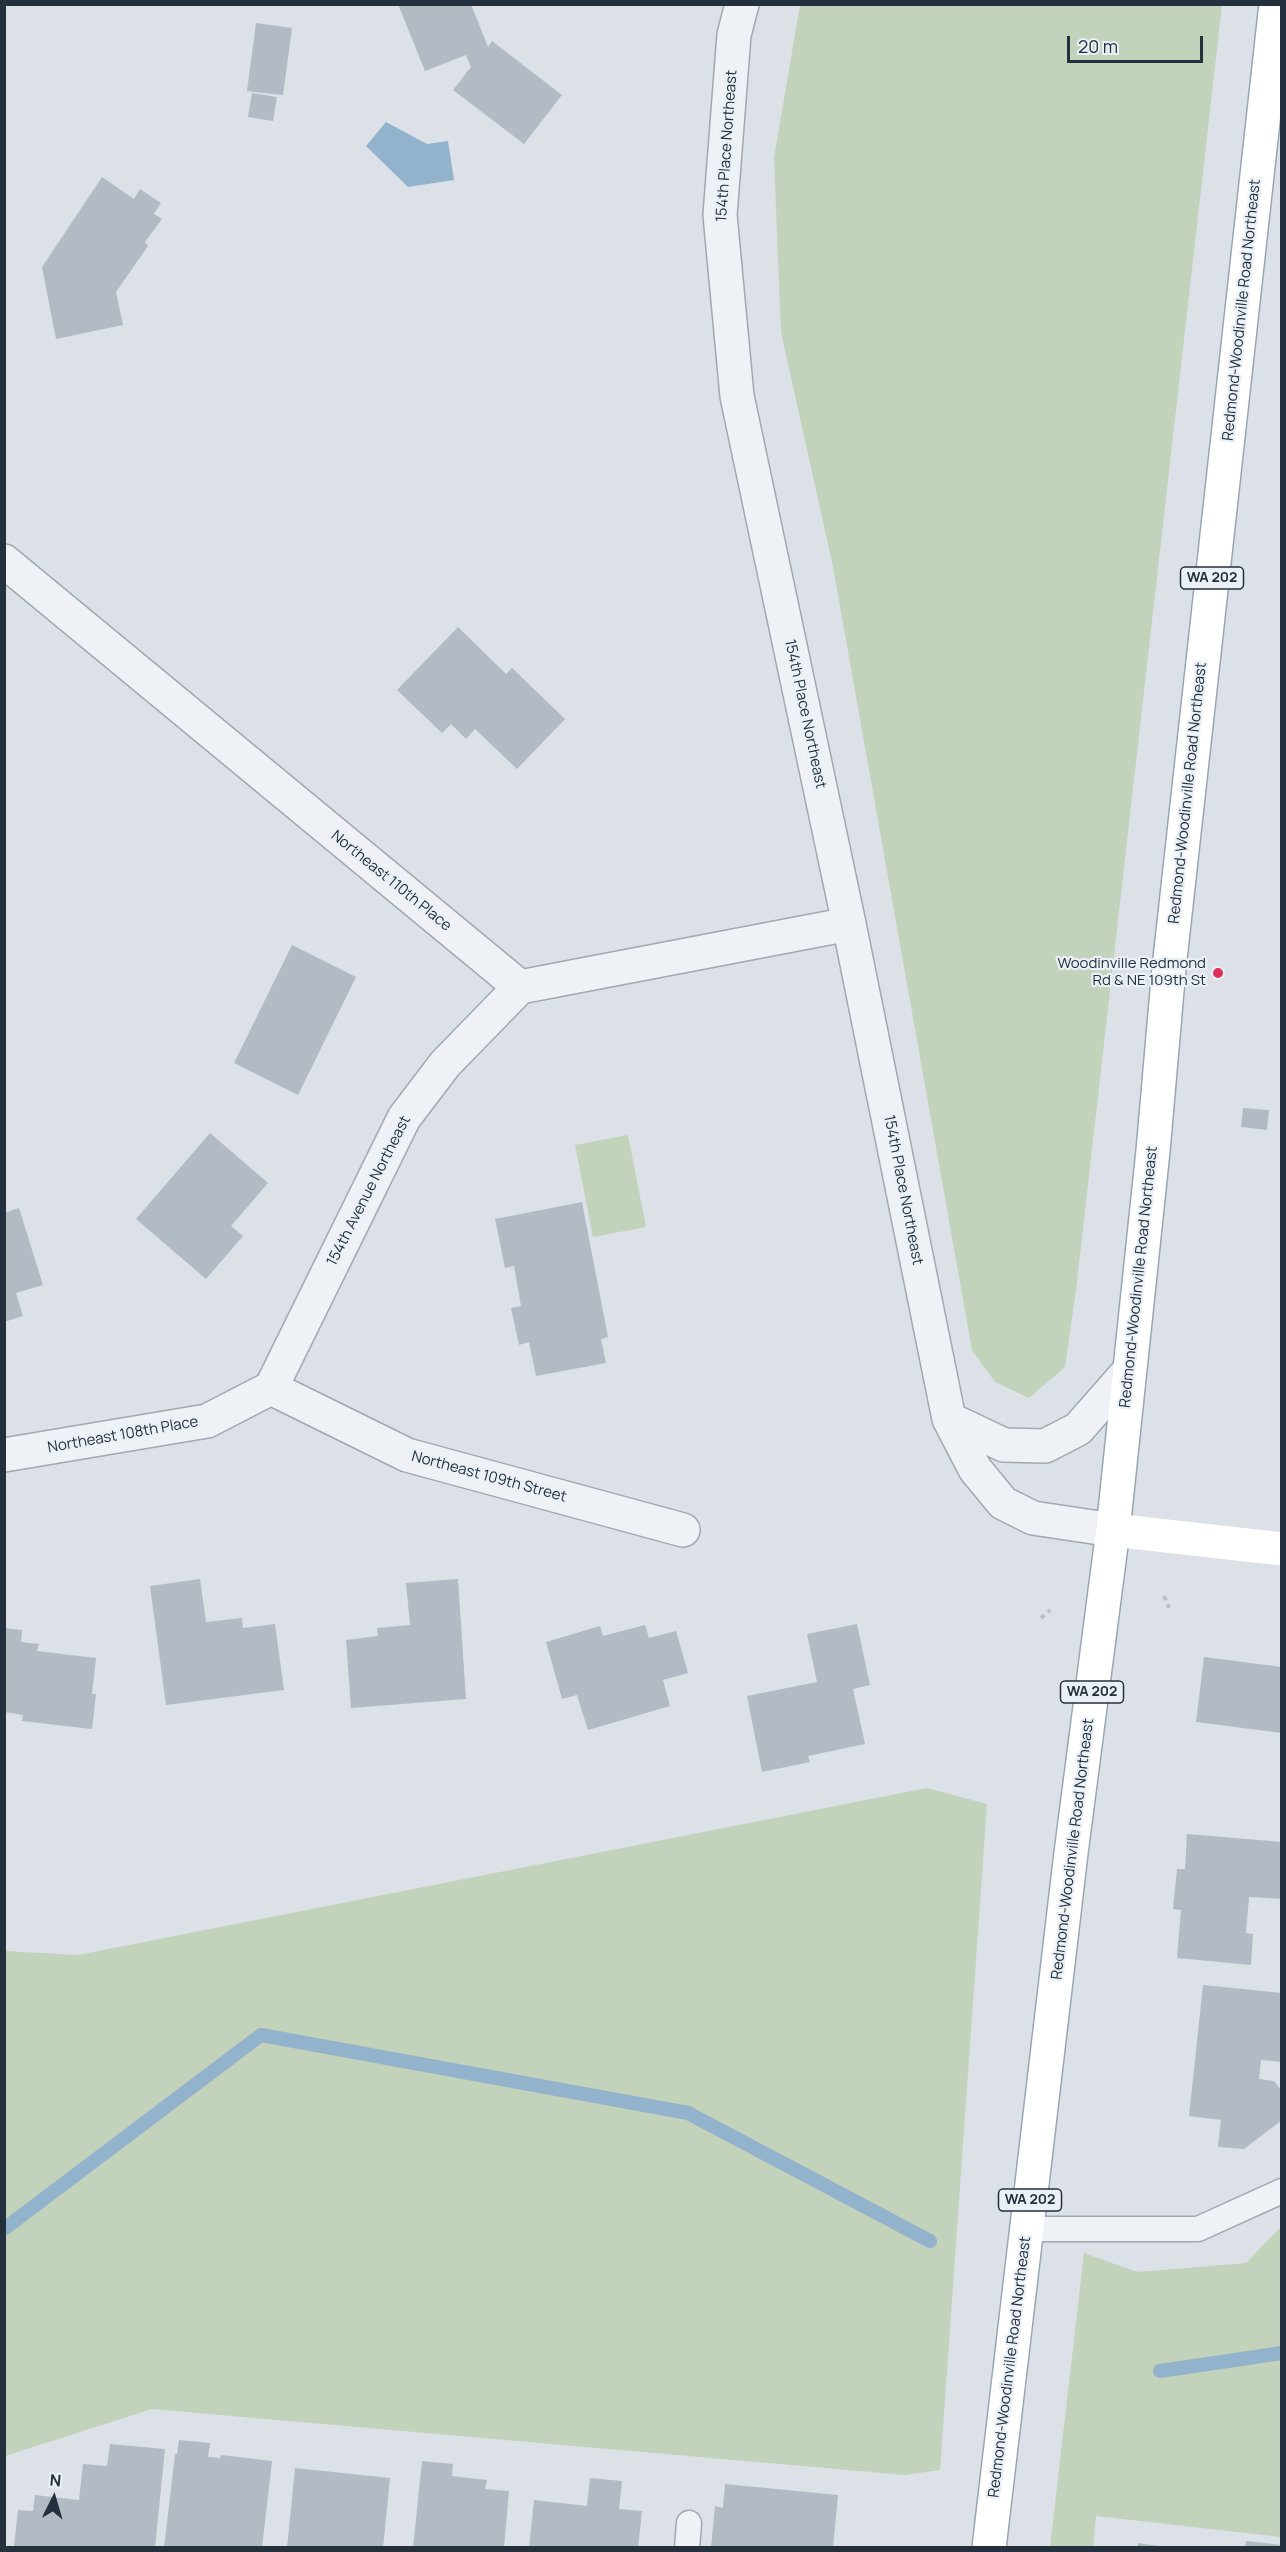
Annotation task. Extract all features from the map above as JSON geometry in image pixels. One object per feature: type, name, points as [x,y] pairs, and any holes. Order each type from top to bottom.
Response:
[{"type":"main road","name":"Redmond-Woodinville Road Northeast","points":[[989,2547],[1113,1530],[1153,1151],[1169,968],[1276,4]]},
{"type":"main road","points":[[1113,1530],[1281,1549]]},
{"type":"street","name":"154th Place Northeast","points":[[742,4],[734,34],[720,215],[737,396],[849,924],[949,1419],[975,1469],[1003,1503],[1033,1518],[1113,1530]]},
{"type":"street","name":"Northeast 110th Place","points":[[4,561],[520,987]]},
{"type":"street","points":[[520,987],[849,924]]},
{"type":"street","name":"154th Avenue Northeast","points":[[271,1388],[404,1118],[445,1064],[520,987]]},
{"type":"street","points":[[949,1419],[1004,1445],[1045,1446],[1078,1429],[1129,1371]]},
{"type":"street","name":"Northeast 108th Place","points":[[4,1455],[207,1421],[271,1388]]},
{"type":"street","name":"Northeast 109th Street","points":[[271,1388],[407,1455],[683,1530]]},
{"type":"lane","points":[[1027,2229],[1198,2229],[1281,2191]]},
{"type":"lane","points":[[687,2547],[689,2523]]},
{"type":"path","points":[[1164,1596],[1169,1608]]},
{"type":"path","points":[[1041,1618],[1050,1610]]},
{"type":"green space","points":[[800,5],[1222,5],[1076,1290],[1065,1367],[1029,1398],[995,1382],[972,1350],[833,567],[781,332],[774,158]]},
{"type":"green space","points":[[628,1135],[646,1227],[593,1237],[575,1145]]},
{"type":"green space","points":[[927,1788],[987,1804],[940,2470],[905,2475],[152,2409],[5,2456],[5,1951],[78,1955]]},
{"type":"green space","points":[[1281,2227],[1281,2537],[1096,2516],[1093,2547],[1050,2547],[1084,2253],[1137,2272],[1246,2263]]},
{"type":"water","points":[[386,122],[427,144],[448,141],[454,180],[408,187],[366,146]]},
{"type":"building","points":[[398,4],[471,4],[488,47],[492,41],[562,95],[524,144],[453,90],[471,67],[466,55],[425,71]]},
{"type":"building","points":[[256,23],[292,28],[283,95],[247,91]]},
{"type":"building","points":[[252,93],[277,97],[273,121],[248,117]]},
{"type":"building","points":[[102,177],[134,199],[140,189],[161,203],[154,214],[162,219],[145,242],[148,246],[116,292],[123,325],[56,339],[42,267]]},
{"type":"building","points":[[458,627],[506,674],[512,668],[565,719],[517,769],[475,729],[466,739],[451,724],[442,733],[397,690]]},
{"type":"building","points":[[292,945],[356,977],[298,1095],[234,1063]]},
{"type":"building","points":[[1243,1108],[1269,1110],[1267,1130],[1241,1127]]},
{"type":"building","points":[[210,1133],[268,1183],[231,1226],[243,1236],[206,1279],[136,1219]]},
{"type":"building","points":[[582,1202],[608,1337],[601,1339],[606,1363],[536,1376],[529,1342],[519,1345],[511,1308],[521,1306],[514,1266],[505,1268],[495,1219]]},
{"type":"building","points":[[19,1208],[43,1285],[16,1293],[23,1316],[4,1322],[4,1213]]},
{"type":"building","points":[[200,1579],[206,1622],[242,1618],[243,1628],[275,1624],[284,1690],[166,1705],[150,1586]]},
{"type":"building","points":[[458,1579],[466,1699],[351,1708],[346,1640],[378,1636],[377,1628],[410,1625],[406,1583]]},
{"type":"building","points":[[857,1624],[870,1685],[853,1689],[865,1744],[808,1756],[810,1762],[762,1772],[747,1696],[817,1682],[807,1634]]},
{"type":"building","points":[[645,1625],[649,1638],[676,1631],[688,1673],[663,1680],[670,1706],[588,1730],[577,1695],[562,1699],[546,1642],[600,1626],[603,1636]]},
{"type":"building","points":[[4,1628],[22,1630],[21,1642],[39,1644],[37,1651],[96,1658],[92,1694],[96,1694],[92,1729],[22,1721],[23,1715],[4,1712]]},
{"type":"building","points":[[1204,1657],[1282,1667],[1282,1733],[1196,1722]]},
{"type":"building","points":[[1187,1834],[1282,1842],[1282,1899],[1249,1897],[1246,1933],[1253,1934],[1251,1965],[1177,1958],[1181,1910],[1173,1909],[1177,1869],[1185,1869]]},
{"type":"building","points":[[1203,1985],[1282,1993],[1282,2062],[1261,2060],[1259,2079],[1274,2081],[1282,2091],[1282,2120],[1244,2149],[1218,2147],[1221,2120],[1189,2116]]},
{"type":"building","points":[[179,2440],[210,2443],[208,2457],[220,2458],[221,2455],[272,2461],[262,2548],[164,2548],[175,2454],[177,2454]]},
{"type":"building","points":[[110,2444],[165,2449],[155,2548],[14,2546],[18,2510],[33,2511],[35,2495],[79,2500],[83,2464],[107,2466]]},
{"type":"building","points":[[422,2461],[453,2464],[452,2476],[487,2480],[485,2489],[509,2491],[504,2548],[413,2548]]},
{"type":"building","points":[[295,2468],[390,2478],[383,2548],[287,2548]]},
{"type":"building","points":[[590,2478],[622,2481],[619,2509],[642,2511],[638,2548],[529,2548],[534,2500],[587,2506]]},
{"type":"building","points":[[725,2484],[838,2495],[833,2548],[711,2548],[715,2506],[723,2508]]},
{"type":"building","points":[[1246,2541],[1282,2545],[1282,2548],[1245,2548]]},
{"type":"building","points":[[1138,2543],[1158,2546],[1158,2548],[1138,2548]]},
{"type":"waterway","points":[[4,2229],[261,2035],[688,2113],[930,2241]]},
{"type":"waterway","points":[[1160,2371],[1282,2353]]},
{"type":"place","name":"Woodinville Redmond Rd & NE 109th St","points":[[1218,973]]}]
